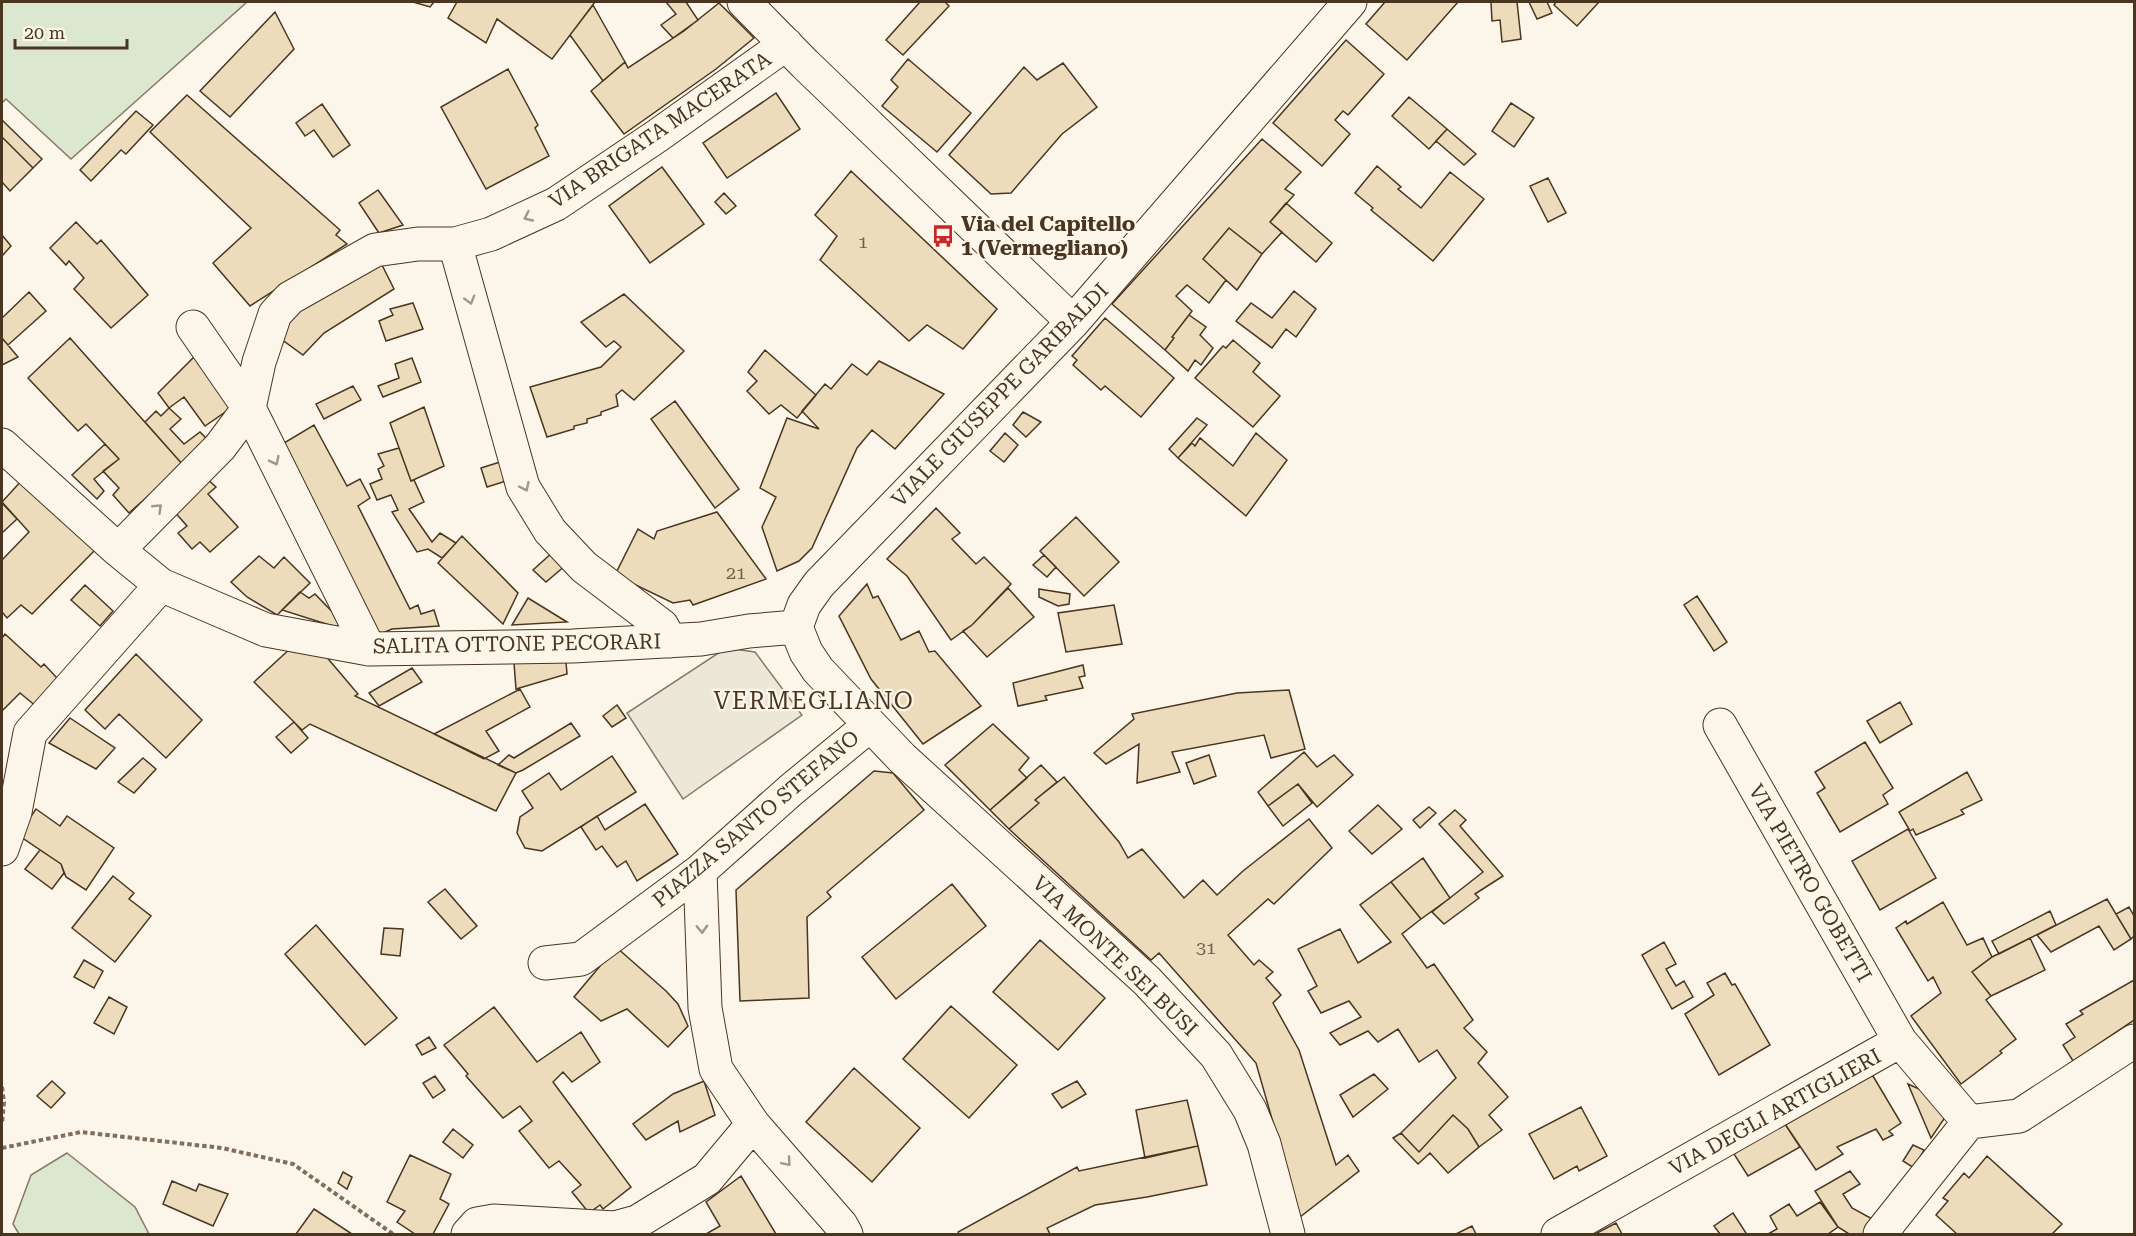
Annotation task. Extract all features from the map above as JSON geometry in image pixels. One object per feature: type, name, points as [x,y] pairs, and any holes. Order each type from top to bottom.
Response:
[{"type":"street","points":[[744,2],[1073,322]]},
{"type":"street","name":"VIALE GIUSEPPE GARIBALDI","points":[[796,627],[804,604],[819,584],[1073,322],[1350,2]]},
{"type":"street","name":"VIA BRIGATA MACERATA","points":[[118,550],[220,447],[249,408],[259,362],[275,314],[290,298],[375,250],[418,244],[456,244],[492,234],[556,204],[657,136],[786,44]]},
{"type":"street","points":[[456,244],[523,487],[550,531],[584,567],[662,626],[686,640],[796,627]]},
{"type":"street","points":[[193,327],[249,408],[369,649]]},
{"type":"street","name":"SALITA OTTONE PECORARI","points":[[2,445],[118,550],[161,585],[266,630],[369,649],[573,646],[686,640]]},
{"type":"street","points":[[2,849],[15,812],[30,733],[161,585]]},
{"type":"street","name":"PIAZZA SANTO STEFANO","points":[[545,963],[581,959],[700,871],[870,724],[818,670],[806,652],[796,627]]},
{"type":"street","name":"VIA MONTE SEI BUSI","points":[[870,724],[902,758],[1147,981],[1216,1054],[1250,1110],[1264,1144],[1288,1234]]},
{"type":"street","name":"VIA PIETRO GOBETTI","points":[[1720,725],[1900,1041]]},
{"type":"street","points":[[700,871],[705,1008],[716,1070],[753,1124],[841,1225],[846,1234]]},
{"type":"street","name":"VIA DEGLI ARTIGLIERI","points":[[1558,1234],[1900,1041],[1969,1122]]},
{"type":"street","points":[[1880,1234],[1969,1122],[2019,1116],[2134,1041]]},
{"type":"street","points":[[468,1234],[477,1224],[494,1221],[615,1228],[637,1222],[706,1179],[753,1124]]},
{"type":"path","points":[[2,1087],[4,1102],[2,1124]]},
{"type":"path","points":[[2,1148],[81,1132],[232,1150],[293,1164],[393,1234]]},
{"type":"green space","points":[[2,2],[247,2],[71,159],[6,99],[2,103]]},
{"type":"green space","points":[[67,1153],[135,1207],[149,1234],[19,1234],[13,1224],[31,1175]]},
{"type":"shaded area","points":[[726,648],[755,652],[802,715],[683,799],[627,713]]},
{"type":"building","points":[[413,2],[434,2],[430,7]]},
{"type":"building","points":[[457,2],[595,2],[552,59],[497,19],[486,43],[448,18]]},
{"type":"building","points":[[666,2],[686,2],[698,20],[673,38],[661,25],[676,14]]},
{"type":"building","points":[[920,2],[945,2],[949,6],[903,55],[886,40]]},
{"type":"building","points":[[1385,2],[1458,2],[1407,60],[1366,24]]},
{"type":"building","points":[[1491,2],[1517,2],[1521,39],[1502,42],[1500,20],[1492,21]]},
{"type":"building","points":[[1529,2],[1547,2],[1552,13],[1537,19]]},
{"type":"building","points":[[1556,2],[1599,2],[1577,26],[1554,5]]},
{"type":"building","points":[[719,3],[754,38],[716,69],[624,134],[591,91],[625,62],[628,68],[684,31]]},
{"type":"building","points":[[593,5],[625,62],[603,81],[570,35]]},
{"type":"building","points":[[275,12],[294,49],[230,117],[200,91]]},
{"type":"building","points":[[1346,40],[1384,74],[1348,115],[1343,111],[1335,120],[1350,134],[1322,166],[1273,123]]},
{"type":"building","points":[[908,59],[971,113],[937,152],[882,106],[898,87],[891,80]]},
{"type":"building","points":[[1063,63],[1097,107],[1062,134],[1011,193],[991,194],[949,155],[1024,67],[1037,80]]},
{"type":"building","points":[[508,69],[538,125],[535,128],[549,156],[486,189],[441,107]]},
{"type":"building","points":[[776,93],[800,129],[727,178],[703,143]]},
{"type":"building","points":[[187,95],[340,230],[336,235],[347,244],[250,306],[213,263],[251,228],[150,132]]},
{"type":"building","points":[[1409,97],[1447,129],[1429,149],[1392,116]]},
{"type":"building","points":[[1511,103],[1534,118],[1514,147],[1492,131]]},
{"type":"building","points":[[322,104],[350,145],[333,157],[314,130],[305,136],[296,123]]},
{"type":"building","points":[[136,111],[153,125],[126,154],[121,150],[91,181],[80,170]]},
{"type":"building","points":[[2,120],[42,159],[33,168],[2,137]]},
{"type":"building","points":[[1447,129],[1476,154],[1464,165],[1436,141]]},
{"type":"building","points":[[2,137],[33,168],[10,191],[2,182]]},
{"type":"building","points":[[1262,139],[1301,172],[1285,189],[1294,195],[1270,222],[1282,232],[1262,254],[1229,228],[1203,259],[1226,280],[1209,303],[1187,285],[1176,296],[1192,311],[1165,350],[1112,304]]},
{"type":"building","points":[[1377,166],[1401,187],[1398,189],[1421,208],[1450,172],[1484,199],[1433,261],[1371,210],[1373,208],[1355,193]]},
{"type":"building","points":[[662,167],[704,224],[650,263],[609,206]]},
{"type":"building","points":[[851,171],[997,309],[963,349],[927,325],[909,341],[820,260],[837,236],[815,215]]},
{"type":"building","points":[[1548,178],[1566,213],[1548,222],[1530,186]]},
{"type":"building","points":[[378,190],[403,225],[379,233],[359,203]]},
{"type":"building","points":[[724,193],[736,206],[726,214],[715,202]]},
{"type":"building","points":[[1286,203],[1332,243],[1316,262],[1270,222]]},
{"type":"building","points":[[76,222],[97,244],[101,240],[148,295],[111,328],[74,289],[84,278],[69,261],[66,265],[50,248]]},
{"type":"building","points":[[1229,228],[1262,254],[1237,290],[1203,259]]},
{"type":"building","points":[[2,235],[11,246],[2,256]]},
{"type":"building","points":[[379,259],[394,289],[324,333],[303,355],[277,336],[291,313]]},
{"type":"building","points":[[1294,291],[1316,309],[1296,337],[1286,329],[1272,348],[1236,321],[1251,303],[1272,318]]},
{"type":"building","points":[[29,292],[46,311],[8,345],[2,338],[2,318]]},
{"type":"building","points":[[624,294],[684,351],[634,400],[622,390],[616,395],[618,406],[587,419],[587,423],[574,426],[574,429],[547,437],[530,387],[601,367],[621,347],[614,341],[606,347],[581,322]]},
{"type":"building","points":[[413,303],[423,329],[386,341],[379,321],[393,315],[390,309]]},
{"type":"building","points":[[1189,315],[1206,327],[1200,335],[1213,348],[1201,365],[1195,360],[1188,371],[1165,350]]},
{"type":"building","points":[[1105,318],[1174,378],[1141,417],[1105,386],[1101,390],[1073,365],[1077,360],[1072,356]]},
{"type":"building","points":[[2,338],[18,357],[2,365]]},
{"type":"building","points":[[70,338],[183,465],[129,513],[113,495],[119,488],[103,471],[119,459],[86,424],[78,431],[28,378]]},
{"type":"building","points":[[1233,340],[1260,363],[1253,372],[1280,396],[1253,427],[1195,378],[1223,346],[1226,348]]},
{"type":"building","points":[[765,350],[816,395],[797,418],[781,405],[769,414],[747,391],[757,381],[748,372]]},
{"type":"building","points":[[197,354],[231,408],[205,426],[184,397],[169,408],[158,393]]},
{"type":"building","points":[[412,358],[421,382],[383,397],[378,386],[399,378],[395,364]]},
{"type":"building","points":[[879,361],[944,394],[895,449],[872,430],[857,448],[812,548],[799,561],[777,571],[762,527],[776,497],[760,488],[787,418],[819,429],[802,411],[825,384],[831,389],[852,364],[867,375]]},
{"type":"building","points":[[353,386],[361,400],[324,419],[316,404]]},
{"type":"building","points":[[675,401],[739,489],[715,508],[651,419]]},
{"type":"building","points":[[424,407],[444,466],[411,481],[390,423]]},
{"type":"building","points":[[169,408],[181,419],[170,429],[184,444],[200,432],[210,442],[183,465],[145,422],[156,411],[161,416]]},
{"type":"building","points":[[1023,412],[1041,422],[1026,437],[1013,425]]},
{"type":"building","points":[[1197,418],[1207,425],[1178,458],[1169,449]]},
{"type":"building","points":[[314,425],[347,486],[360,479],[370,498],[358,506],[410,609],[418,605],[421,614],[434,610],[439,626],[392,629],[378,635],[279,446]]},
{"type":"building","points":[[1005,433],[1018,445],[1004,462],[990,451]]},
{"type":"building","points":[[1256,433],[1287,460],[1246,516],[1178,458],[1192,443],[1195,446],[1200,438],[1233,466]]},
{"type":"building","points":[[105,444],[119,459],[94,479],[104,491],[97,499],[72,475]]},
{"type":"building","points":[[399,448],[411,481],[414,480],[424,502],[409,509],[432,542],[440,533],[456,543],[442,558],[428,549],[417,552],[392,512],[398,510],[391,495],[377,500],[370,484],[382,479],[378,469],[384,466],[378,454]]},
{"type":"building","points":[[500,462],[506,481],[487,487],[481,468]]},
{"type":"building","points":[[205,477],[216,487],[208,494],[238,527],[210,552],[200,542],[192,549],[178,533],[187,526],[173,510]]},
{"type":"building","points":[[23,479],[95,550],[32,614],[21,605],[7,618],[2,612],[2,560],[29,532],[2,502]]},
{"type":"building","points":[[2,503],[17,519],[3,532],[2,531]]},
{"type":"building","points":[[936,508],[960,533],[952,539],[976,564],[984,557],[1011,584],[972,625],[951,640],[907,576],[887,559]]},
{"type":"building","points":[[717,512],[766,579],[693,605],[690,600],[673,603],[615,575],[638,529],[654,539],[657,531]]},
{"type":"building","points":[[1076,517],[1119,562],[1084,596],[1040,551]]},
{"type":"building","points":[[462,536],[518,593],[503,624],[438,563]]},
{"type":"building","points":[[553,552],[566,565],[546,582],[533,570]]},
{"type":"building","points":[[1044,555],[1056,567],[1047,577],[1033,565]]},
{"type":"building","points":[[259,556],[274,568],[284,557],[310,583],[277,615],[247,597],[231,582]]},
{"type":"building","points":[[867,584],[873,598],[878,596],[901,640],[919,631],[929,652],[935,651],[981,706],[923,744],[871,679],[839,616]]},
{"type":"building","points":[[85,585],[113,611],[100,626],[71,600]]},
{"type":"building","points":[[1008,588],[1034,617],[987,657],[963,631],[972,625]]},
{"type":"building","points":[[1039,589],[1070,594],[1069,604],[1058,606],[1039,597]]},
{"type":"building","points":[[300,592],[309,598],[315,594],[342,622],[339,628],[282,610]]},
{"type":"building","points":[[1697,596],[1727,642],[1714,651],[1684,605]]},
{"type":"building","points":[[528,598],[567,622],[512,625]]},
{"type":"building","points":[[1114,605],[1122,644],[1066,652],[1058,613]]},
{"type":"building","points":[[5,634],[41,667],[44,664],[57,678],[37,707],[20,693],[2,711],[2,638]]},
{"type":"building","points":[[293,646],[324,654],[358,694],[355,696],[516,773],[496,811],[310,724],[302,730],[254,682]]},
{"type":"building","points":[[136,654],[202,720],[166,758],[119,714],[105,729],[85,710]]},
{"type":"building","points":[[566,662],[567,674],[516,689],[514,663]]},
{"type":"building","points":[[1083,665],[1085,676],[1079,677],[1083,688],[1045,696],[1047,700],[1018,706],[1013,683]]},
{"type":"building","points":[[412,668],[422,682],[379,706],[369,693]]},
{"type":"building","points":[[520,689],[530,707],[486,731],[499,751],[484,759],[434,734]]},
{"type":"building","points":[[1289,690],[1305,749],[1271,758],[1264,735],[1172,752],[1180,772],[1137,783],[1139,744],[1106,764],[1094,753],[1134,719],[1132,714],[1237,693]]},
{"type":"building","points":[[1900,702],[1912,724],[1880,743],[1867,721]]},
{"type":"building","points":[[617,705],[626,718],[612,727],[603,716]]},
{"type":"building","points":[[70,718],[115,748],[96,769],[49,743]]},
{"type":"building","points":[[294,722],[308,738],[291,753],[276,737]]},
{"type":"building","points":[[571,723],[580,736],[523,770],[516,773],[498,765],[509,755],[514,758]]},
{"type":"building","points":[[993,724],[1029,758],[1019,770],[1027,778],[990,810],[945,765]]},
{"type":"building","points":[[1865,742],[1893,788],[1883,795],[1888,804],[1840,832],[1817,793],[1825,788],[1815,772]]},
{"type":"building","points":[[1304,752],[1317,767],[1334,755],[1353,775],[1317,807],[1298,784],[1268,806],[1258,792]]},
{"type":"building","points":[[1209,755],[1216,776],[1194,784],[1186,763]]},
{"type":"building","points":[[612,756],[636,792],[542,851],[525,848],[517,833],[520,817],[533,808],[522,791],[549,773],[561,790]]},
{"type":"building","points":[[143,758],[156,769],[134,793],[118,782]]},
{"type":"building","points":[[1041,765],[1057,782],[1035,800],[1039,803],[1009,829],[990,810]]},
{"type":"building","points":[[874,771],[893,773],[924,810],[827,892],[831,897],[807,917],[809,998],[740,1001],[736,890]]},
{"type":"building","points":[[1967,772],[1982,800],[1961,810],[1964,814],[1916,835],[1913,829],[1910,831],[1899,812]]},
{"type":"building","points":[[1064,777],[1119,842],[1128,858],[1142,849],[1184,898],[1203,880],[1217,895],[1243,871],[1309,819],[1332,848],[1274,904],[1268,899],[1228,935],[1254,965],[1259,960],[1273,972],[1266,978],[1281,995],[1273,1003],[1299,1050],[1336,1165],[1348,1155],[1359,1171],[1300,1217],[1256,1063],[1159,953],[1151,960],[1009,829],[1039,803],[1035,800]]},
{"type":"building","points":[[1298,784],[1312,803],[1283,826],[1268,806]]},
{"type":"building","points":[[645,804],[678,854],[637,881],[626,861],[617,867],[602,846],[596,850],[581,827],[597,816],[605,830]]},
{"type":"building","points":[[1378,805],[1402,829],[1372,854],[1349,831]]},
{"type":"building","points":[[1429,807],[1436,813],[1420,828],[1413,820]]},
{"type":"building","points":[[36,809],[60,826],[67,816],[114,848],[86,890],[66,877],[61,864],[18,835]]},
{"type":"building","points":[[1455,810],[1466,820],[1460,826],[1503,876],[1475,894],[1479,898],[1444,924],[1432,912],[1483,872],[1439,824]]},
{"type":"building","points":[[1908,829],[1936,878],[1880,910],[1852,861]]},
{"type":"building","points":[[40,850],[61,864],[64,873],[52,889],[25,869]]},
{"type":"building","points":[[1423,858],[1450,898],[1421,919],[1391,882]]},
{"type":"building","points":[[113,876],[134,893],[129,899],[151,916],[115,962],[72,928]]},
{"type":"building","points":[[1391,882],[1421,919],[1402,934],[1427,968],[1434,964],[1473,1020],[1464,1028],[1487,1052],[1478,1063],[1508,1097],[1489,1115],[1502,1130],[1479,1147],[1468,1129],[1453,1115],[1419,1152],[1401,1133],[1456,1078],[1437,1050],[1419,1062],[1398,1029],[1378,1042],[1368,1031],[1340,1045],[1330,1033],[1361,1017],[1349,1001],[1321,1013],[1308,991],[1317,986],[1298,949],[1340,929],[1358,963],[1391,942],[1360,905]]},
{"type":"building","points":[[952,884],[986,926],[896,999],[862,957]]},
{"type":"building","points":[[445,889],[477,926],[461,939],[428,902]]},
{"type":"building","points":[[2107,899],[2131,939],[2114,950],[2099,926],[2051,952],[2037,935]]},
{"type":"building","points":[[1943,902],[1967,945],[1983,938],[1992,957],[1972,972],[1991,996],[1986,1000],[2016,1039],[2000,1051],[2002,1053],[1961,1084],[1911,1016],[1941,993],[1933,977],[1928,981],[1896,928],[1906,921],[1907,924]]},
{"type":"building","points":[[2129,907],[2134,916],[2134,936],[2131,939],[2116,914]]},
{"type":"building","points":[[2050,911],[2056,925],[1999,954],[1992,941]]},
{"type":"building","points":[[316,925],[397,1018],[365,1045],[285,954]]},
{"type":"building","points":[[384,928],[403,929],[400,956],[381,954]]},
{"type":"building","points":[[2030,938],[2045,970],[1991,996],[1972,972],[1992,957]]},
{"type":"building","points":[[1040,940],[1105,998],[1058,1050],[993,992]]},
{"type":"building","points":[[1664,942],[1676,964],[1666,969],[1676,986],[1684,981],[1693,997],[1672,1009],[1642,955]]},
{"type":"building","points":[[616,947],[678,1004],[688,1026],[668,1047],[627,1009],[601,1021],[574,997]]},
{"type":"building","points":[[84,960],[103,971],[94,988],[74,977]]},
{"type":"building","points":[[1725,973],[1732,985],[1735,984],[1770,1045],[1719,1075],[1685,1014],[1714,995],[1707,983]]},
{"type":"building","points":[[2134,980],[2134,1020],[2073,1061],[2063,1045],[2075,1037],[2066,1024],[2083,1014],[2080,1011]]},
{"type":"building","points":[[109,997],[127,1007],[114,1034],[94,1023]]},
{"type":"building","points":[[951,1006],[1017,1065],[969,1118],[903,1059]]},
{"type":"building","points":[[494,1007],[537,1062],[581,1032],[600,1062],[572,1082],[563,1072],[553,1082],[631,1187],[603,1209],[600,1205],[589,1213],[572,1192],[581,1185],[559,1161],[549,1168],[519,1131],[532,1121],[520,1106],[503,1118],[466,1076],[468,1074],[444,1045]]},
{"type":"building","points":[[429,1037],[436,1048],[422,1055],[416,1045]]},
{"type":"building","points":[[854,1068],[920,1128],[872,1182],[806,1122]]},
{"type":"building","points":[[1374,1074],[1388,1089],[1353,1117],[1340,1095]]},
{"type":"building","points":[[435,1076],[445,1090],[433,1098],[423,1083]]},
{"type":"building","points":[[1873,1076],[1901,1123],[1889,1131],[1893,1135],[1883,1140],[1876,1129],[1837,1147],[1843,1154],[1816,1170],[1783,1121],[1857,1078]]},
{"type":"building","points":[[52,1081],[65,1093],[51,1108],[37,1096]]},
{"type":"building","points":[[704,1081],[715,1115],[680,1132],[678,1121],[646,1140],[633,1124],[673,1094]]},
{"type":"building","points":[[1077,1081],[1086,1094],[1062,1108],[1052,1094]]},
{"type":"building","points":[[1908,1084],[1939,1098],[1948,1113],[1931,1138]]},
{"type":"building","points":[[1187,1100],[1198,1146],[1145,1158],[1136,1110]]},
{"type":"building","points":[[1581,1107],[1607,1156],[1579,1171],[1577,1166],[1554,1179],[1529,1134]]},
{"type":"building","points":[[1453,1115],[1468,1129],[1479,1147],[1448,1173],[1430,1153],[1418,1164],[1393,1138],[1401,1133],[1419,1152]]},
{"type":"building","points":[[1783,1121],[1800,1147],[1748,1176],[1734,1154]]},
{"type":"building","points":[[453,1129],[473,1145],[463,1158],[443,1142]]},
{"type":"building","points":[[1913,1145],[1924,1150],[1914,1168],[1903,1161]]},
{"type":"building","points":[[1198,1146],[1207,1185],[1095,1205],[1047,1228],[1050,1234],[959,1234],[958,1232],[1077,1167],[1079,1171]]},
{"type":"building","points":[[410,1155],[451,1174],[440,1199],[449,1204],[433,1234],[415,1234],[397,1222],[405,1211],[387,1202]]},
{"type":"building","points":[[1987,1156],[2062,1224],[2052,1234],[1957,1234],[1936,1215],[1948,1201],[1943,1198],[1964,1173],[1969,1178]]},
{"type":"building","points":[[1850,1171],[1860,1184],[1843,1194],[1852,1208],[1876,1221],[1868,1234],[1849,1234],[1838,1227],[1815,1191]]},
{"type":"building","points":[[343,1172],[352,1177],[347,1189],[338,1183]]},
{"type":"building","points":[[741,1176],[776,1234],[706,1234],[720,1226],[706,1202]]},
{"type":"building","points":[[172,1181],[196,1191],[199,1184],[228,1194],[213,1226],[163,1204]]},
{"type":"building","points":[[1820,1202],[1838,1227],[1828,1234],[1768,1234],[1777,1229],[1770,1216],[1789,1204],[1797,1216]]},
{"type":"building","points":[[314,1209],[352,1234],[296,1234]]},
{"type":"building","points":[[1733,1213],[1746,1233],[1720,1234],[1714,1226]]},
{"type":"building","points":[[1616,1223],[1622,1234],[1595,1234]]},
{"type":"building","points":[[1472,1226],[1476,1234],[1456,1234]]},
{"type":"place","name":"Via del Capitello 1 (Vermegliano)","points":[[943,236]]},
{"type":"district","name":"VERMEGLIANO","points":[[814,701]]}]
